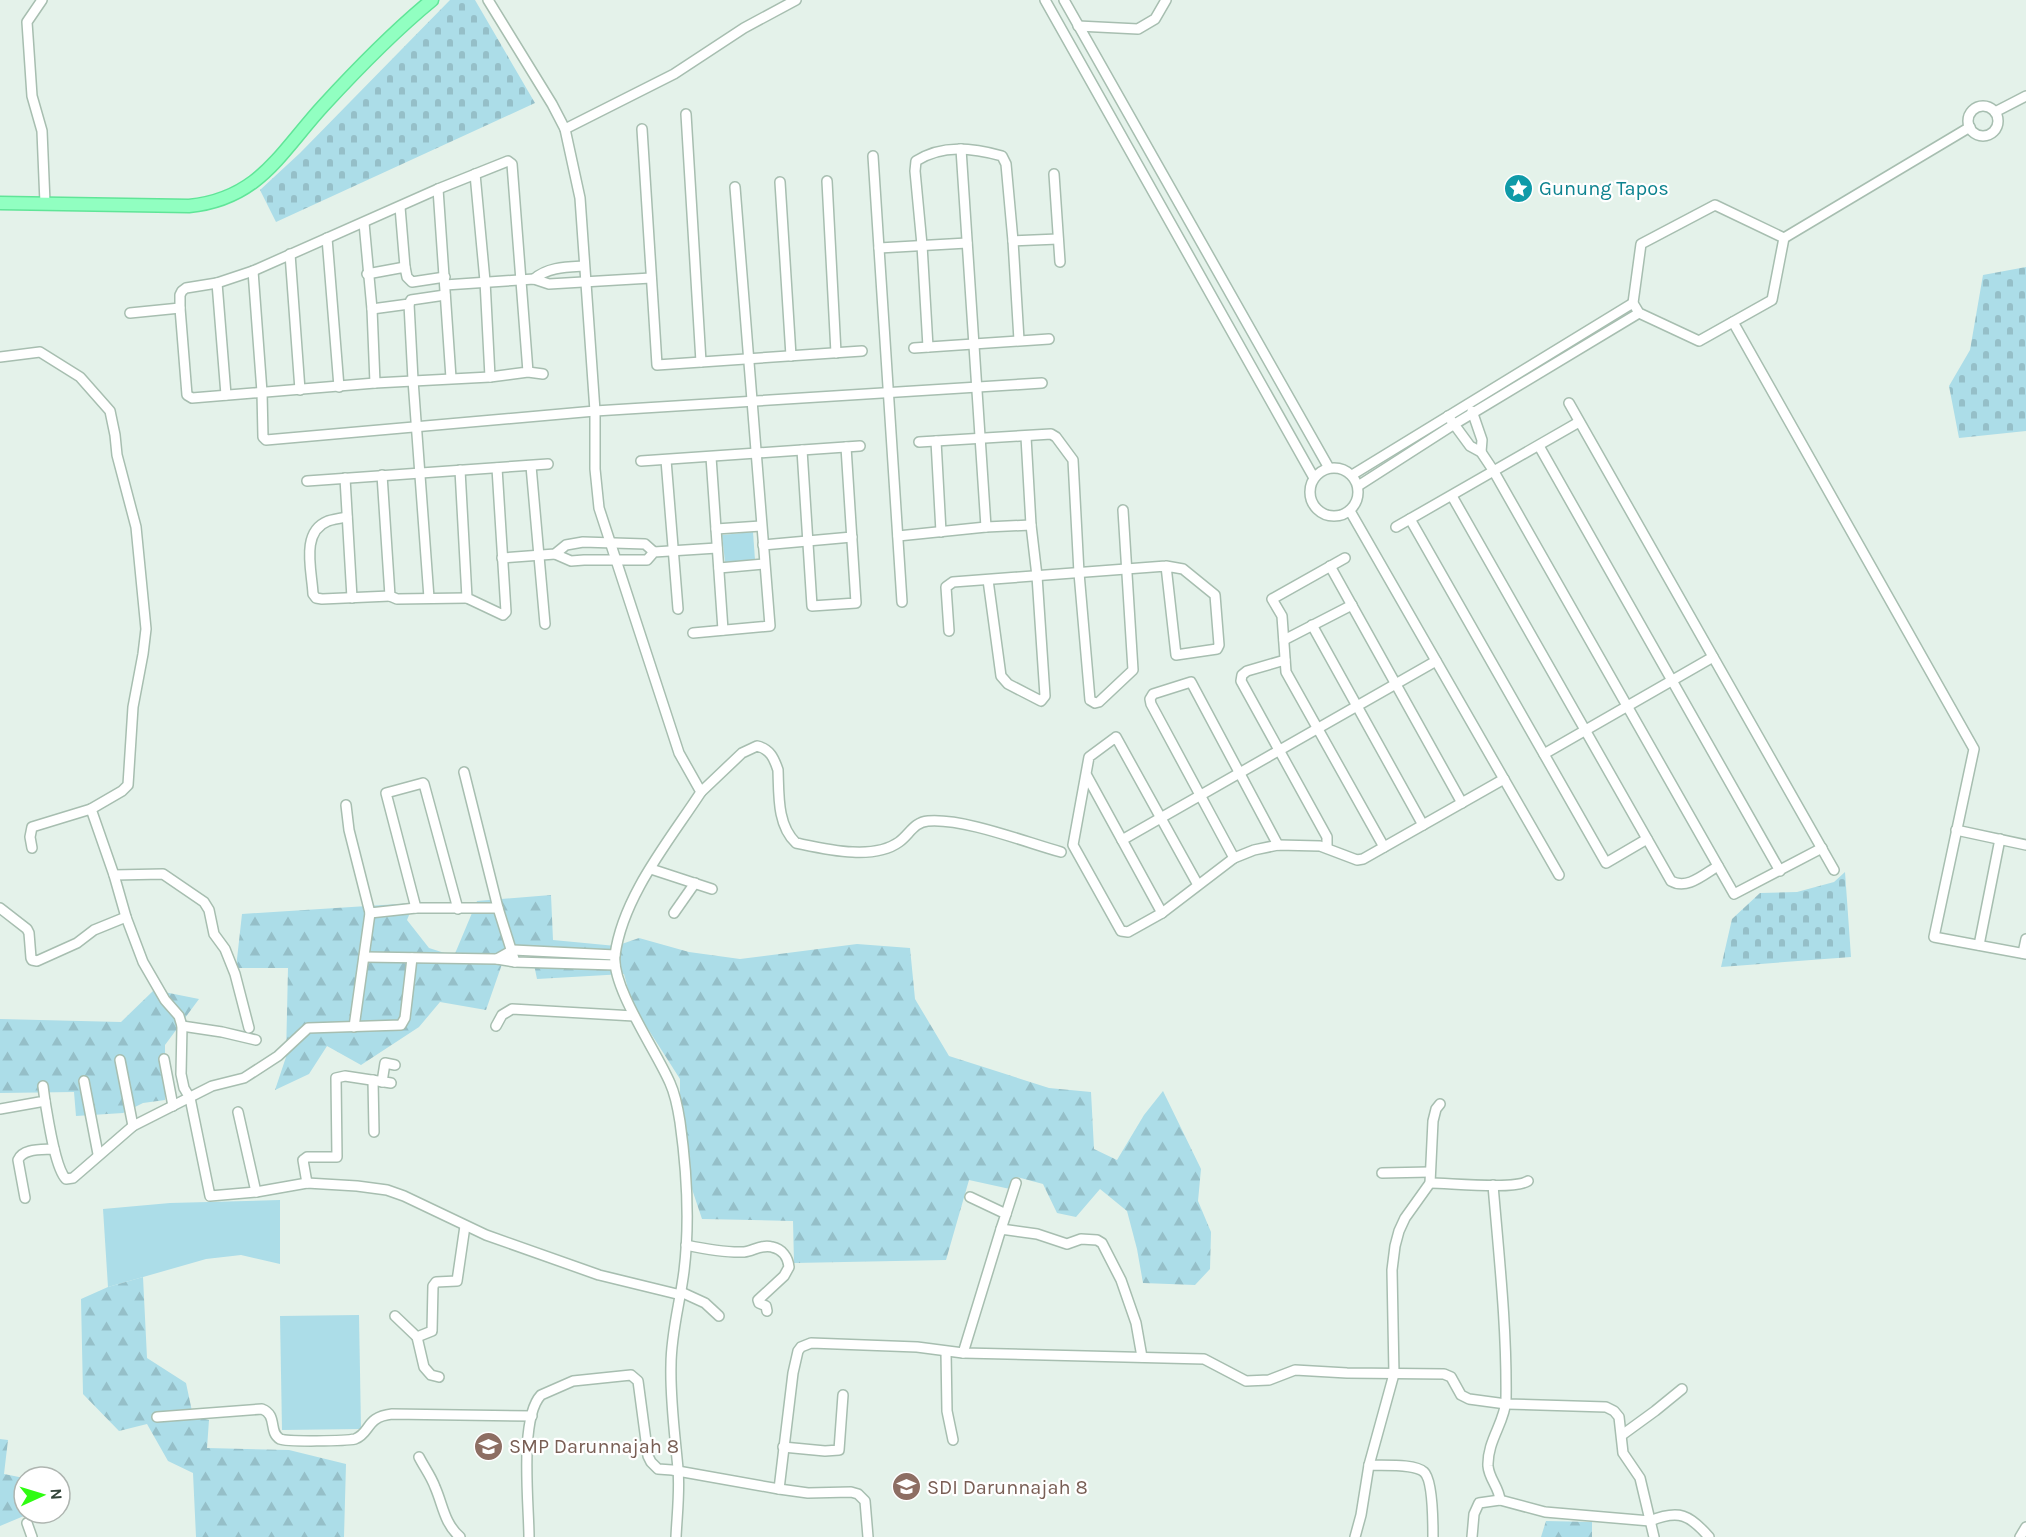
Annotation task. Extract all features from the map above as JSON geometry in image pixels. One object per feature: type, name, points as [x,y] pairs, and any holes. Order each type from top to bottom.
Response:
[{"type":"main road","points":[[0,203],[189,206],[208,204],[231,196],[266,173],[352,75],[413,15],[432,0]]},
{"type":"street","points":[[43,0],[27,22],[32,96],[42,131],[45,203]]},
{"type":"street","points":[[488,0],[563,125],[580,198],[595,411],[595,469],[599,508],[679,753],[701,792]]},
{"type":"street","points":[[563,125],[674,74],[744,28],[796,0]]},
{"type":"street","points":[[1045,0],[1314,478]]},
{"type":"street","points":[[1064,0],[1329,468]]},
{"type":"street","points":[[1078,26],[1115,30],[1138,29],[1155,19],[1166,0]]},
{"type":"street","points":[[1096,89],[1107,79]]},
{"type":"street","points":[[1995,112],[2026,96]]},
{"type":"street","points":[[1987,106],[1995,112],[1998,121],[1991,134],[1981,136],[1972,131],[1970,127],[1969,117],[1978,107],[1987,106]]},
{"type":"street","points":[[686,114],[701,362]]},
{"type":"street","points":[[1784,238],[1715,205],[1641,244],[1632,303],[1639,313],[1699,341],[1772,300],[1784,238],[1970,127]]},
{"type":"street","points":[[642,129],[657,365],[862,351]]},
{"type":"street","points":[[961,149],[986,527]]},
{"type":"street","points":[[928,347],[915,171],[916,161],[940,150],[961,149],[1002,156],[1006,164],[1019,340]]},
{"type":"street","points":[[873,156],[902,602]]},
{"type":"street","points":[[528,372],[512,165],[508,161],[503,161],[438,189],[253,271],[217,283],[184,289],[180,295],[189,397],[226,396],[413,380],[490,377],[528,372],[543,374]]},
{"type":"street","points":[[475,174],[485,280],[490,377]]},
{"type":"street","points":[[1054,174],[1060,262]]},
{"type":"street","points":[[827,181],[836,353]]},
{"type":"street","points":[[780,182],[791,356]]},
{"type":"street","points":[[693,633],[770,626],[750,400],[735,188]]},
{"type":"street","points":[[438,189],[451,378]]},
{"type":"street","points":[[400,207],[405,267],[407,277],[412,282],[534,279],[549,284],[651,278]]},
{"type":"street","points":[[364,223],[372,309],[375,383]]},
{"type":"street","points":[[327,238],[339,387]]},
{"type":"street","points":[[1013,241],[1058,238]]},
{"type":"street","points":[[879,248],[967,243]]},
{"type":"street","points":[[290,254],[300,390]]},
{"type":"street","points":[[534,279],[553,268],[584,266]]},
{"type":"street","points":[[367,274],[405,267]]},
{"type":"street","points":[[253,271],[262,392],[262,432],[266,440],[595,411],[1042,382]]},
{"type":"street","points":[[217,283],[226,396]]},
{"type":"street","points":[[372,309],[409,304],[411,300],[445,295]]},
{"type":"street","points":[[1352,475],[1632,303]]},
{"type":"street","points":[[409,304],[429,598]]},
{"type":"street","points":[[130,313],[180,308]]},
{"type":"street","points":[[1358,486],[1453,425],[1639,313]]},
{"type":"street","points":[[1733,322],[1974,749],[1934,937],[2024,954],[2026,939]]},
{"type":"street","points":[[914,348],[1049,339]]},
{"type":"street","points":[[0,357],[40,352],[80,376],[110,411],[117,455],[136,527],[146,629],[133,707],[128,785],[91,809],[32,827],[30,837],[32,848]]},
{"type":"street","points":[[1569,403],[1834,870]]},
{"type":"street","points":[[1467,404],[1474,414],[1482,440],[1481,452]]},
{"type":"street","points":[[1448,416],[1470,446],[1481,452],[1493,470],[1734,894],[1822,848]]},
{"type":"street","points":[[1396,527],[1493,470],[1580,423]]},
{"type":"street","points":[[919,442],[1054,435],[1073,460],[1079,573],[1090,700],[1097,703],[1132,670],[1123,510]]},
{"type":"street","points":[[988,580],[1000,676],[1008,684],[1041,702],[1046,696],[1031,525],[1026,436]]},
{"type":"street","points":[[936,441],[941,532]]},
{"type":"street","points":[[641,461],[860,446]]},
{"type":"street","points":[[1539,446],[1780,871]]},
{"type":"street","points":[[802,450],[812,606],[856,603],[846,447]]},
{"type":"street","points":[[711,457],[723,630]]},
{"type":"street","points":[[666,460],[678,609]]},
{"type":"street","points":[[308,481],[548,464]]},
{"type":"street","points":[[531,466],[545,624]]},
{"type":"street","points":[[347,517],[327,521],[314,532],[310,544],[313,594],[316,598],[390,596],[397,599],[468,599],[501,615],[505,614],[497,468]]},
{"type":"street","points":[[1329,468],[1345,470],[1352,475],[1358,486],[1356,504],[1341,516],[1331,517],[1322,514],[1314,507],[1310,498],[1310,488],[1314,478],[1329,468]]},
{"type":"street","points":[[460,470],[468,599]]},
{"type":"street","points":[[382,475],[390,596]]},
{"type":"street","points":[[345,478],[352,598]]},
{"type":"street","points":[[1452,496],[1671,881],[1678,886],[1686,885],[1718,866]]},
{"type":"street","points":[[1350,511],[1559,875]]},
{"type":"street","points":[[1410,519],[1606,863],[1647,839]]},
{"type":"street","points":[[898,536],[1031,525]]},
{"type":"street","points":[[716,529],[761,526]]},
{"type":"street","points":[[763,544],[852,537]]},
{"type":"street","points":[[555,554],[572,543],[645,544],[654,552],[717,548]]},
{"type":"street","points":[[502,558],[555,554],[570,561],[647,560],[654,552]]},
{"type":"street","points":[[1345,558],[1272,599],[1282,616],[1286,672],[1384,847]]},
{"type":"street","points":[[719,568],[764,564]]},
{"type":"street","points":[[949,631],[946,587],[953,582],[1166,566],[1183,569],[1215,595],[1219,645],[1217,649],[1176,655],[1166,566]]},
{"type":"street","points":[[1330,566],[1462,802]]},
{"type":"street","points":[[1284,640],[1352,604]]},
{"type":"street","points":[[1312,625],[1423,825]]},
{"type":"street","points":[[1544,754],[1713,657]]},
{"type":"street","points":[[1286,660],[1247,671],[1242,675],[1240,681],[1327,837],[1327,849]]},
{"type":"street","points":[[1122,840],[1436,661]]},
{"type":"street","points":[[1234,858],[1151,704],[1150,699],[1153,694],[1191,682],[1278,845]]},
{"type":"street","points":[[1198,885],[1116,737],[1089,757],[1073,845],[1121,931],[1128,932],[1161,913],[1234,858],[1254,850],[1278,845],[1320,846],[1357,860],[1363,859],[1504,779]]},
{"type":"street","points":[[676,1537],[679,1472],[673,1425],[671,1367],[686,1245],[687,1196],[677,1101],[670,1083],[634,1016],[615,960],[626,914],[638,889],[701,792],[742,753],[757,746],[765,748],[776,763],[783,822],[796,843],[854,853],[879,850],[900,842],[918,824],[929,820],[970,826],[1061,852]]},
{"type":"street","points":[[464,772],[498,908],[515,962]]},
{"type":"street","points":[[1087,776],[1161,913]]},
{"type":"street","points":[[416,908],[386,793],[423,783],[459,909]]},
{"type":"street","points":[[346,805],[370,913],[354,1027]]},
{"type":"street","points":[[91,809],[143,962],[165,1000],[179,1016],[182,1026],[181,1074],[190,1098],[210,1196],[256,1192],[307,1183],[387,1190],[465,1226],[599,1275],[681,1294],[705,1303],[719,1316]]},
{"type":"street","points":[[1956,830],[2026,845]]},
{"type":"street","points":[[1979,945],[2000,839]]},
{"type":"street","points":[[651,869],[712,889]]},
{"type":"street","points":[[114,875],[163,874],[204,902],[209,910],[214,934],[225,949],[235,974],[249,1028]]},
{"type":"street","points":[[674,913],[695,883]]},
{"type":"street","points":[[0,908],[27,929],[30,958],[38,961],[77,943],[94,930],[126,917]]},
{"type":"street","points":[[370,913],[416,908],[498,908]]},
{"type":"street","points":[[497,958],[513,950],[615,960]]},
{"type":"street","points":[[364,957],[497,958],[515,962],[615,960]]},
{"type":"street","points":[[43,1086],[54,1149],[63,1175],[66,1179],[73,1178],[133,1126],[212,1086],[244,1078],[278,1056],[308,1028],[402,1025],[405,1018],[412,958]]},
{"type":"street","points":[[496,1026],[502,1015],[512,1009],[634,1016]]},
{"type":"street","points":[[182,1026],[256,1040]]},
{"type":"street","points":[[164,1059],[173,1106]]},
{"type":"street","points":[[120,1060],[133,1126]]},
{"type":"street","points":[[374,1132],[385,1063],[395,1065]]},
{"type":"street","points":[[307,1183],[303,1160],[307,1157],[337,1158],[336,1078],[345,1076],[382,1082]]},
{"type":"street","points":[[84,1081],[99,1154]]},
{"type":"street","points":[[0,1109],[45,1101]]},
{"type":"street","points":[[1355,1537],[1369,1465],[1394,1374],[1392,1270],[1395,1246],[1398,1231],[1405,1218],[1430,1183],[1433,1121],[1440,1104]]},
{"type":"street","points":[[238,1112],[256,1192]]},
{"type":"street","points":[[25,1198],[18,1160],[20,1155],[26,1152],[54,1149]]},
{"type":"street","points":[[1382,1173],[1430,1172]]},
{"type":"street","points":[[1430,1183],[1520,1185],[1528,1181]]},
{"type":"street","points":[[963,1353],[1016,1183]]},
{"type":"street","points":[[1493,1185],[1505,1324],[1506,1404],[1490,1446],[1488,1464],[1500,1500]]},
{"type":"street","points":[[970,1197],[1006,1214]]},
{"type":"street","points":[[417,1337],[434,1328],[434,1283],[457,1281],[465,1226]]},
{"type":"street","points":[[1001,1229],[1037,1234],[1067,1244],[1081,1239],[1097,1240],[1102,1243],[1121,1280],[1136,1323],[1142,1357]]},
{"type":"street","points":[[686,1245],[710,1250],[745,1252],[769,1246],[780,1250],[787,1259],[789,1267],[784,1276],[758,1300],[766,1306],[767,1311]]},
{"type":"street","points":[[395,1316],[417,1337],[424,1367],[431,1375],[439,1377]]},
{"type":"street","points":[[779,1489],[797,1353],[801,1347],[811,1343],[917,1347],[963,1353],[1204,1359],[1246,1381],[1269,1380],[1295,1370],[1448,1375],[1465,1398],[1506,1404],[1606,1407],[1617,1414],[1623,1453],[1640,1478],[1654,1537]]},
{"type":"street","points":[[946,1352],[947,1412],[953,1440]]},
{"type":"street","points":[[530,1537],[526,1454],[537,1399],[546,1392],[573,1382],[631,1375],[638,1381],[648,1456],[658,1469],[808,1493],[851,1492],[858,1494],[865,1501],[868,1537]]},
{"type":"street","points":[[1622,1435],[1682,1389]]},
{"type":"street","points":[[783,1447],[839,1450],[843,1395]]},
{"type":"street","points":[[157,1417],[262,1409],[271,1415],[276,1434],[281,1439],[292,1442],[355,1439],[364,1433],[371,1422],[381,1416],[392,1414],[532,1416]]},
{"type":"street","points":[[419,1457],[432,1480],[450,1527],[460,1537]]},
{"type":"street","points":[[1369,1465],[1407,1467],[1422,1471],[1427,1475],[1431,1498],[1432,1537]]},
{"type":"street","points":[[1472,1537],[1474,1514],[1479,1503],[1500,1500],[1545,1512],[1650,1521],[1664,1515],[1690,1518],[1709,1537]]},
{"type":"street","points":[[2020,1537],[2026,1527]]},
{"type":"green space","points":[[450,0],[475,0],[535,103],[276,222],[260,190],[300,153]]},
{"type":"green space","points":[[2026,267],[2026,431],[1959,438],[1949,386],[1970,350],[1983,275]]},
{"type":"green space","points":[[753,532],[755,560],[725,562],[722,535]]},
{"type":"green space","points":[[1845,872],[1851,957],[1721,967],[1732,919],[1760,893],[1797,892],[1834,882]]},
{"type":"green space","points":[[551,895],[553,940],[616,946],[639,938],[689,952],[740,959],[857,944],[910,948],[915,999],[949,1056],[1049,1088],[1091,1092],[1094,1149],[1117,1160],[1144,1115],[1163,1091],[1201,1169],[1198,1201],[1211,1232],[1210,1269],[1195,1285],[1143,1283],[1127,1211],[1100,1189],[1076,1217],[1057,1213],[1043,1184],[1017,1177],[1010,1189],[969,1180],[946,1260],[794,1263],[793,1221],[702,1219],[680,1153],[680,1079],[632,1004],[624,974],[537,979],[531,950],[509,944],[486,1010],[440,1002],[419,1027],[361,1065],[327,1046],[309,1074],[275,1090],[286,1057],[288,968],[236,968],[242,914],[414,903],[407,920],[429,948],[454,956],[477,901]]},
{"type":"green space","points":[[154,990],[199,999],[165,1045],[165,1100],[143,1103],[123,1113],[76,1116],[74,1092],[0,1093],[0,1019],[121,1022]]},
{"type":"green space","points":[[280,1200],[280,1264],[241,1255],[206,1259],[108,1287],[103,1209],[170,1203]]},
{"type":"green space","points":[[143,1277],[147,1358],[186,1383],[193,1416],[209,1420],[207,1448],[289,1450],[346,1464],[344,1537],[196,1537],[193,1473],[168,1461],[147,1424],[119,1431],[83,1394],[81,1299],[108,1287]]},
{"type":"green space","points":[[359,1315],[361,1429],[282,1430],[280,1316]]},
{"type":"green space","points":[[0,1439],[8,1440],[4,1474],[12,1476],[12,1521],[0,1526]]},
{"type":"green space","points":[[1546,1521],[1592,1522],[1592,1537],[1541,1537]]},
{"type":"place","name":"Gunung Tapos","points":[[1518,188]]},
{"type":"place","name":"SMP Darunnajah 8","points":[[488,1446]]},
{"type":"place","name":"SDI Darunnajah 8","points":[[906,1487]]}]
